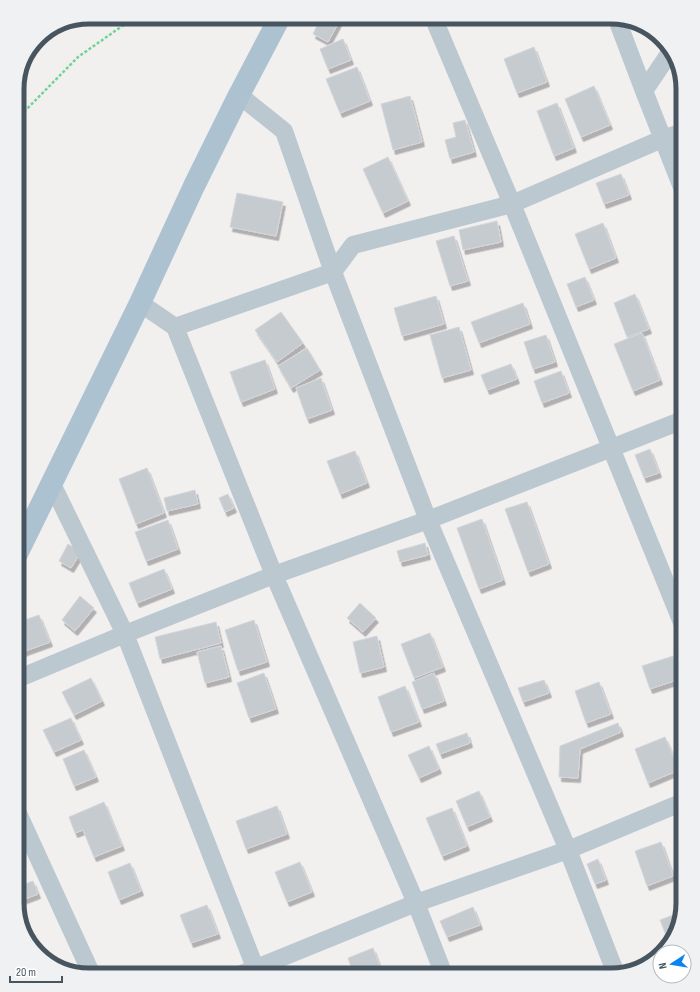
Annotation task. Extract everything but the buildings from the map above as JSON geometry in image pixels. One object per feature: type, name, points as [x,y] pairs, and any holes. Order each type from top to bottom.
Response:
[{"type":"main road","points":[[24,540],[140,303],[194,186],[276,24]]},
{"type":"street","points":[[436,24],[512,204],[676,608]]},
{"type":"street","points":[[619,24],[676,173]]},
{"type":"street","points":[[644,91],[667,57]]},
{"type":"street","points":[[239,95],[284,131],[333,272],[428,520],[568,850],[614,968]]},
{"type":"street","points":[[175,327],[333,272],[353,245],[512,204],[676,134]]},
{"type":"street","points":[[140,303],[175,327],[274,575],[416,903],[441,968]]},
{"type":"street","points":[[24,676],[274,575],[428,520],[676,423]]},
{"type":"street","points":[[52,484],[125,634],[249,968]]},
{"type":"street","points":[[263,968],[416,903],[568,850],[676,805]]},
{"type":"street","points":[[24,826],[89,968]]},
{"type":"path","points":[[24,112],[78,57],[125,24]]}]
